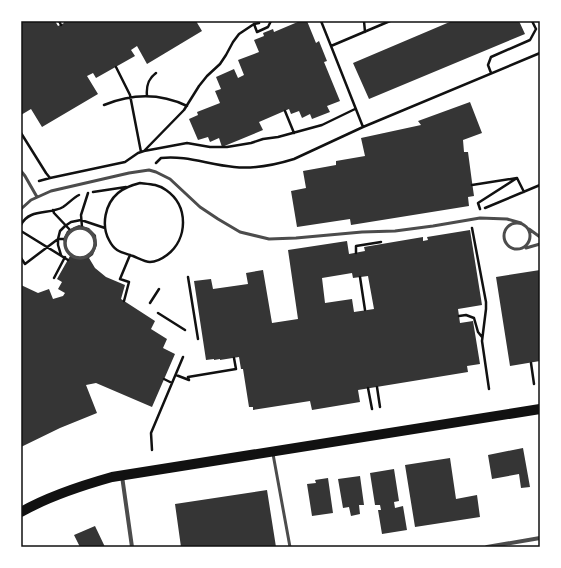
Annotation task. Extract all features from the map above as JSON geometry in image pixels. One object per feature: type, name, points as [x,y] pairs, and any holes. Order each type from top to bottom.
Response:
[{"type":"main road","points":[[21,512],[38,503],[83,485],[122,476],[540,409]]},
{"type":"street","points":[[77,227],[82,227],[90,230],[93,234],[96,242],[94,250],[88,256],[79,258],[70,255],[66,248],[65,239],[71,230],[77,227]]},
{"type":"street","points":[[122,476],[132,547]]},
{"type":"street","points":[[487,547],[540,538]]},
{"type":"lane","points":[[21,209],[37,196],[51,191],[149,170],[170,179],[200,206],[240,232],[269,239],[395,231],[480,218],[507,219],[521,223],[540,237]]},
{"type":"lane","points":[[21,171],[37,196]]},
{"type":"lane","points":[[521,223],[513,224],[506,229],[504,237],[505,241],[511,248],[515,250],[540,244]]},
{"type":"lane","points":[[524,248],[530,241],[531,237],[528,228]]},
{"type":"lane","points":[[273,452],[290,547]]},
{"type":"path","points":[[59,21],[61,25]]},
{"type":"path","points":[[254,24],[257,32],[268,27],[271,21]]},
{"type":"path","points":[[321,21],[363,127]]},
{"type":"path","points":[[364,21],[365,32]]},
{"type":"path","points":[[331,46],[390,21]]},
{"type":"path","points":[[491,73],[488,65],[491,57],[530,40],[536,29],[532,21]]},
{"type":"path","points":[[30,185],[50,178],[125,162],[142,151],[187,106],[203,81],[220,64],[232,42],[239,34],[259,22]]},
{"type":"path","points":[[149,170],[161,158],[172,157],[234,167],[256,167],[281,163],[294,159],[363,127],[540,53]]},
{"type":"path","points":[[116,67],[131,98],[142,151]]},
{"type":"path","points":[[147,96],[146,88],[151,77],[156,73]]},
{"type":"path","points":[[104,105],[118,100],[147,96],[178,101],[187,106]]},
{"type":"path","points":[[142,151],[187,143],[210,147],[228,147],[294,133],[322,125],[355,109]]},
{"type":"path","points":[[285,111],[294,133]]},
{"type":"path","points":[[21,133],[50,178]]},
{"type":"path","points":[[472,185],[518,178]]},
{"type":"path","points":[[518,178],[524,192]]},
{"type":"path","points":[[480,210],[478,203],[518,178]]},
{"type":"path","points":[[21,225],[25,219],[30,216],[62,208],[77,196],[128,187],[140,183],[154,184],[166,190],[176,199],[182,212],[184,225],[180,238],[173,250],[162,258],[150,262],[115,250],[108,240],[105,228],[105,215],[109,203],[117,194],[128,187]]},
{"type":"path","points":[[476,212],[540,186]]},
{"type":"path","points":[[82,227],[82,208],[88,193]]},
{"type":"path","points":[[53,210],[54,213],[71,230]]},
{"type":"path","points":[[61,255],[58,238],[60,231],[66,225],[71,222],[81,220],[105,228]]},
{"type":"path","points":[[465,229],[472,228],[486,302],[482,337],[489,389]]},
{"type":"path","points":[[21,230],[66,258],[54,278]]},
{"type":"path","points":[[21,258],[24,264],[58,238],[65,239]]},
{"type":"path","points":[[356,253],[356,246],[387,241]]},
{"type":"path","points":[[124,301],[129,282],[120,279],[130,255]]},
{"type":"path","points":[[188,276],[198,339]]},
{"type":"path","points":[[360,277],[365,310]]},
{"type":"path","points":[[150,303],[159,288]]},
{"type":"path","points":[[158,313],[185,330]]},
{"type":"path","points":[[459,316],[466,315],[474,318],[478,332],[482,337]]},
{"type":"path","points":[[152,450],[151,433],[183,357]]},
{"type":"path","points":[[176,375],[189,380],[188,377],[236,369],[234,358]]},
{"type":"path","points":[[530,363],[534,384]]},
{"type":"path","points":[[164,380],[172,383]]},
{"type":"path","points":[[377,387],[380,407]]},
{"type":"path","points":[[368,388],[372,409]]},
{"type":"building","points":[[21,21],[55,21],[58,26],[64,23],[63,21],[196,21],[202,31],[147,64],[137,46],[131,50],[135,56],[96,78],[93,73],[87,76],[98,94],[42,127],[31,109],[21,115]]},
{"type":"building","points":[[300,21],[307,21],[316,43],[319,41],[327,61],[324,62],[340,101],[327,106],[330,112],[312,119],[310,114],[302,118],[299,111],[291,114],[289,109],[259,122],[263,130],[222,147],[219,138],[210,142],[208,137],[198,140],[189,119],[198,115],[197,112],[220,103],[215,91],[221,89],[216,77],[234,69],[238,78],[244,75],[238,60],[259,52],[254,40],[264,36],[263,33],[273,29],[274,32]]},
{"type":"building","points":[[452,21],[519,21],[525,34],[369,99],[353,63]]},
{"type":"building","points":[[470,102],[482,133],[463,140],[464,152],[468,152],[474,196],[468,197],[469,206],[351,225],[350,219],[297,227],[291,191],[306,188],[303,171],[336,165],[336,161],[365,156],[361,138],[421,125],[418,121]]},
{"type":"building","points":[[79,225],[89,228],[96,235],[97,245],[93,255],[89,258],[95,268],[106,277],[125,285],[121,299],[155,321],[151,329],[167,339],[163,348],[175,354],[152,407],[96,383],[86,385],[97,413],[60,428],[21,447],[21,285],[38,293],[49,289],[53,299],[63,296],[65,293],[58,289],[62,282],[57,279],[70,256],[65,249],[66,248],[71,255],[75,257],[83,258],[91,254],[96,242],[90,230],[82,227],[70,231],[63,242],[67,231]]},
{"type":"building","points":[[470,230],[482,305],[458,309],[460,323],[473,321],[480,364],[467,366],[468,372],[358,390],[360,402],[312,410],[310,401],[253,410],[253,407],[249,407],[243,369],[241,369],[239,357],[220,360],[206,360],[194,281],[211,279],[213,289],[248,284],[246,273],[263,270],[272,323],[298,319],[288,250],[347,241],[349,254],[365,251],[364,247],[423,237],[423,241],[428,240],[427,237]],"holes":[[[352,273],[353,278],[368,276],[374,309],[354,312],[352,299],[325,303],[322,278]]]},
{"type":"building","points":[[540,270],[540,361],[510,366],[496,277]]},
{"type":"building","points":[[523,448],[530,487],[521,488],[519,474],[492,479],[488,455]]},
{"type":"building","points":[[450,458],[456,499],[477,495],[480,517],[415,527],[405,465]]},
{"type":"building","points":[[394,469],[399,501],[394,502],[395,508],[403,506],[407,530],[382,534],[378,510],[381,510],[380,505],[375,505],[370,473]]},
{"type":"building","points":[[360,476],[364,505],[359,505],[360,514],[351,516],[349,507],[343,508],[338,479]]},
{"type":"building","points":[[328,478],[333,513],[312,516],[307,484],[316,483],[315,480]]},
{"type":"building","points":[[267,490],[276,547],[181,547],[175,504]]},
{"type":"building","points":[[95,526],[105,547],[80,547],[74,535]]}]
